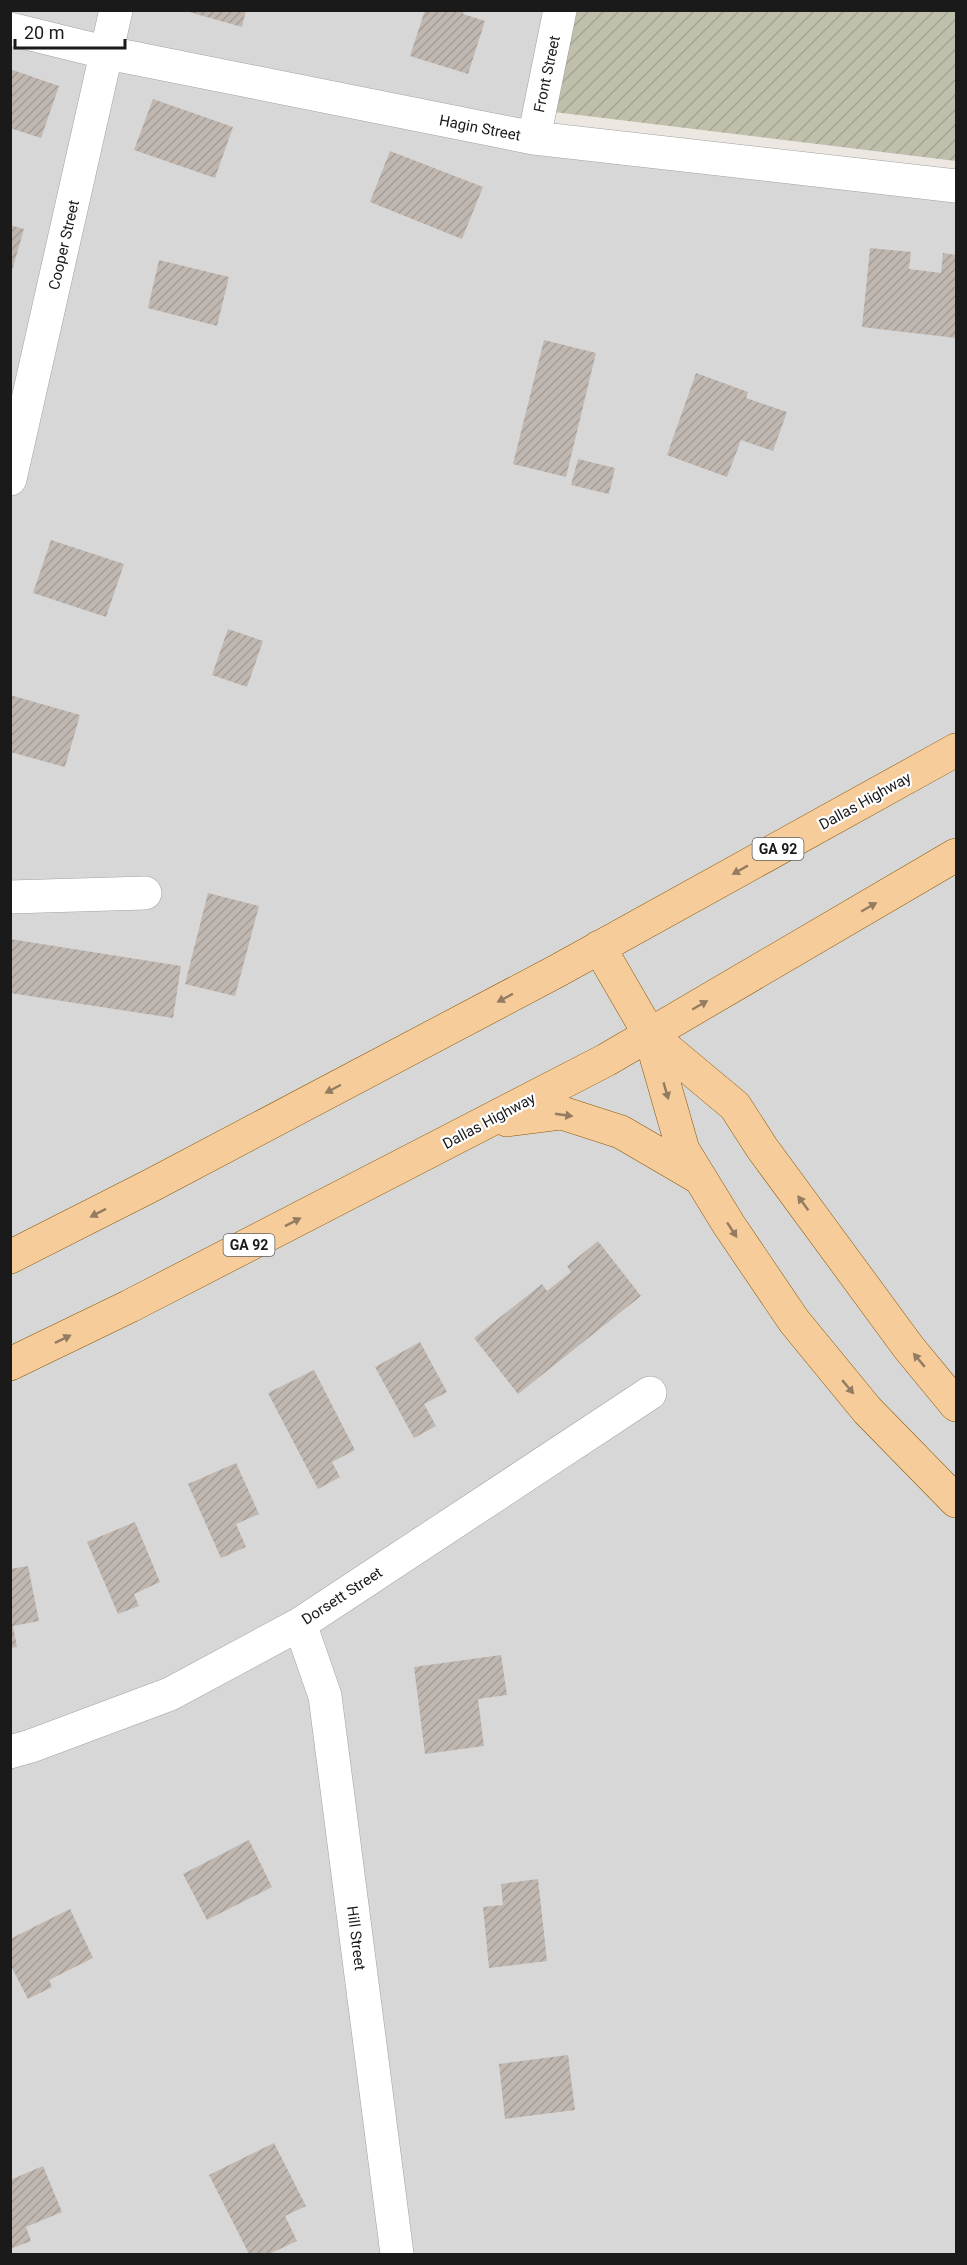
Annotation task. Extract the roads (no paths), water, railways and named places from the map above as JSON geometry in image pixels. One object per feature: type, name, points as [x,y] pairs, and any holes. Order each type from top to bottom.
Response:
[{"type":"main road","name":"Dallas Highway","points":[[10,1257],[150,1186],[599,947],[957,750]]},
{"type":"main road","name":"Dallas Highway","points":[[10,1364],[130,1306],[486,1123],[650,1035],[957,855]]},
{"type":"main road","points":[[599,947],[650,1035],[683,1150],[702,1180],[794,1322],[867,1410],[957,1501]]},
{"type":"main road","points":[[650,1035],[735,1106],[762,1148],[909,1348],[957,1405]]},
{"type":"main road","points":[[486,1123],[562,1113],[621,1132],[702,1180]]},
{"type":"street","name":"Cooper Street","points":[[10,478],[116,10]]},
{"type":"street","name":"Front Street","points":[[534,138],[560,10]]},
{"type":"street","name":"Hagin Street","points":[[10,29],[108,53],[534,138],[957,186]]},
{"type":"street","points":[[10,897],[145,893]]},
{"type":"street","name":"Dorsett Street","points":[[10,1752],[170,1694],[300,1624],[650,1393]]},
{"type":"street","name":"Hill Street","points":[[300,1624],[325,1696],[397,2254]]}]
